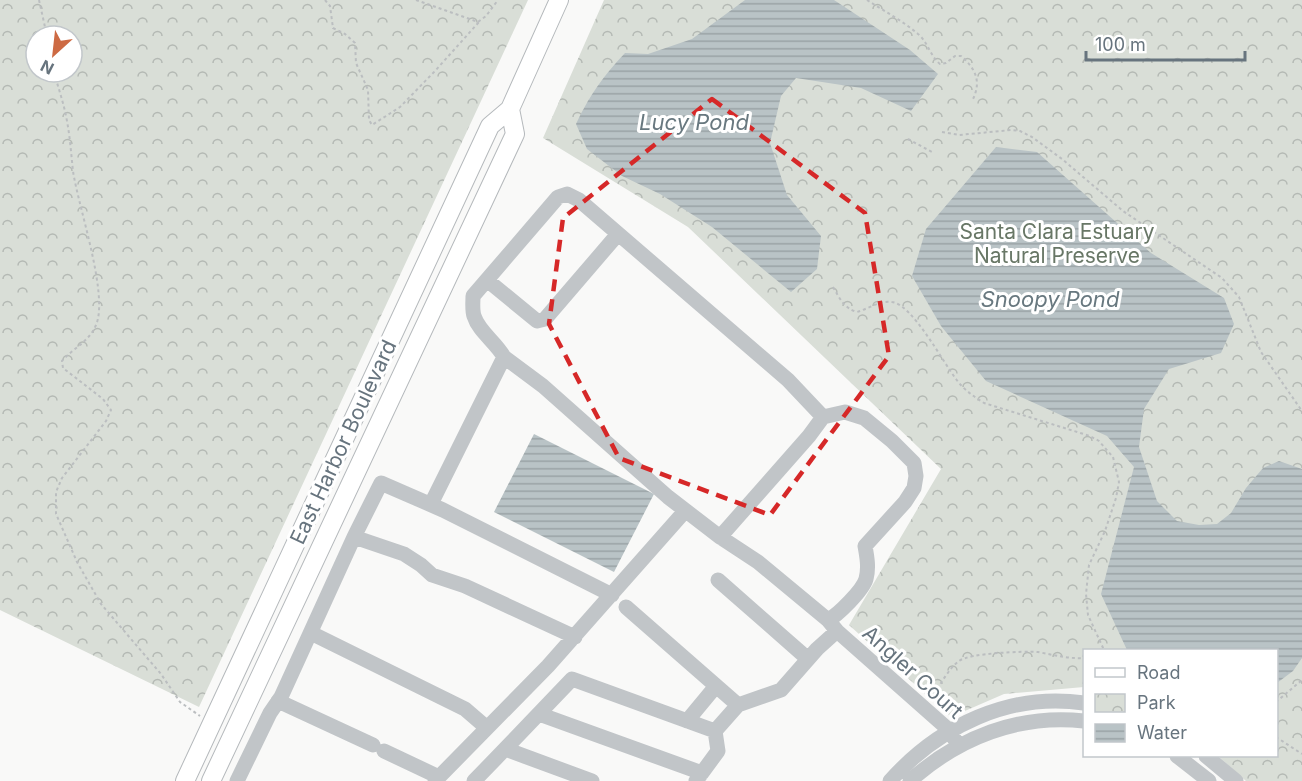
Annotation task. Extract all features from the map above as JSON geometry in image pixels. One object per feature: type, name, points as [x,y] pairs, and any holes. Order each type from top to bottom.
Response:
[{"type":"main road","name":"East Harbor Boulevard","points":[[185,781],[490,126],[510,109],[559,0]]},
{"type":"main road","name":"East Harbor Boulevard","points":[[211,781],[515,134],[510,109]]},
{"type":"street","name":"Angler Court","points":[[618,234],[579,200],[567,194],[558,197],[473,296],[474,315],[480,327],[504,357],[543,386],[685,511],[758,562],[832,625],[949,730],[958,745]]},
{"type":"street","points":[[487,280],[537,321],[545,319],[618,234],[788,380],[823,417]]},
{"type":"street","points":[[431,504],[504,357]]},
{"type":"street","points":[[715,731],[738,705],[781,690],[808,659],[837,615],[865,581],[868,565],[865,546],[905,502],[914,488],[916,476],[914,464],[892,441],[864,418],[844,412],[823,417],[720,537]]},
{"type":"street","points":[[237,781],[311,633],[381,483],[431,504],[612,595]]},
{"type":"street","points":[[278,701],[378,748],[437,779],[575,637],[685,511]]},
{"type":"street","points":[[354,537],[404,554],[432,575],[465,586],[575,637]]},
{"type":"street","points":[[718,580],[808,659]]},
{"type":"street","points":[[626,607],[738,705]]},
{"type":"street","points":[[311,633],[465,709],[487,728]]},
{"type":"street","points":[[474,781],[572,679],[715,731]]},
{"type":"street","points":[[687,721],[716,686]]},
{"type":"street","points":[[890,781],[915,755],[949,730],[996,710],[1060,701],[1083,703]]},
{"type":"street","points":[[539,714],[699,777],[718,751],[715,731]]},
{"type":"street","points":[[910,781],[958,745],[985,733],[1021,722],[1083,721]]},
{"type":"street","points":[[505,749],[592,781]]},
{"type":"street","points":[[1178,757],[1209,781]]},
{"type":"street","points":[[1207,757],[1234,781]]},
{"type":"path","points":[[39,0],[44,24]]},
{"type":"path","points":[[325,0],[330,6],[333,28],[345,34],[355,43],[356,63],[368,90],[369,120],[372,125],[400,107],[486,16],[498,0]]},
{"type":"path","points":[[416,0],[479,22]]},
{"type":"path","points":[[867,0],[918,34],[940,64],[946,63],[955,56],[961,56],[969,63],[974,68],[978,83],[977,92],[972,101]]},
{"type":"path","points":[[57,84],[66,116],[73,172],[97,284],[99,312],[97,324],[88,338],[62,361],[63,368],[103,399],[111,410],[106,422],[63,478],[56,492],[56,514],[77,562],[101,604],[161,674],[180,702],[191,711],[212,721]]},
{"type":"path","points":[[942,132],[959,135],[1011,130],[1032,137],[1062,159],[1123,212],[1222,278],[1239,297],[1261,352],[1302,411]]},
{"type":"path","points":[[908,139],[932,152]]},
{"type":"path","points":[[833,287],[849,310],[857,312],[878,303],[891,302],[905,309],[918,322],[957,381],[984,403],[1090,436],[1107,448],[1113,457],[1119,482],[1116,498],[1089,565],[1086,594],[1088,615],[1103,649]]},
{"type":"path","points":[[924,708],[957,662],[965,657],[1036,652],[1071,659],[1083,658]]},
{"type":"path","points":[[1278,700],[1302,680]]},
{"type":"path","points":[[1278,738],[1302,754]]},
{"type":"highlighted area","points":[[712,99],[865,213],[889,356],[770,515],[619,458],[549,324],[563,218]]},
{"type":"green space","points":[[0,0],[528,0],[199,707],[0,610]]},
{"type":"green space","name":"Santa Clara Estuary Natural Preserve","points":[[604,0],[1302,0],[1302,781],[1246,781],[1219,757],[1278,757],[1278,649],[1083,649],[1083,687],[1004,694],[951,717],[849,625],[941,469],[688,227],[543,138]]},
{"type":"water","name":"Lucy Pond","points":[[745,0],[834,0],[910,50],[938,74],[911,111],[861,88],[796,78],[781,96],[770,143],[787,195],[821,236],[817,269],[791,292],[712,227],[660,194],[622,176],[587,149],[576,124],[598,86],[625,53],[648,54],[692,39]]},
{"type":"water","name":"Snoopy Pond","points":[[996,147],[1037,152],[1151,253],[1224,298],[1234,324],[1221,353],[1169,369],[1144,409],[1139,447],[1157,501],[1177,521],[1199,525],[1217,524],[1231,513],[1246,488],[1263,468],[1279,461],[1302,469],[1302,658],[1293,671],[1278,682],[1278,649],[1127,649],[1101,594],[1134,467],[1107,436],[986,381],[941,326],[912,276],[926,229]]},
{"type":"water","points":[[534,434],[654,494],[614,572],[494,512]]}]
